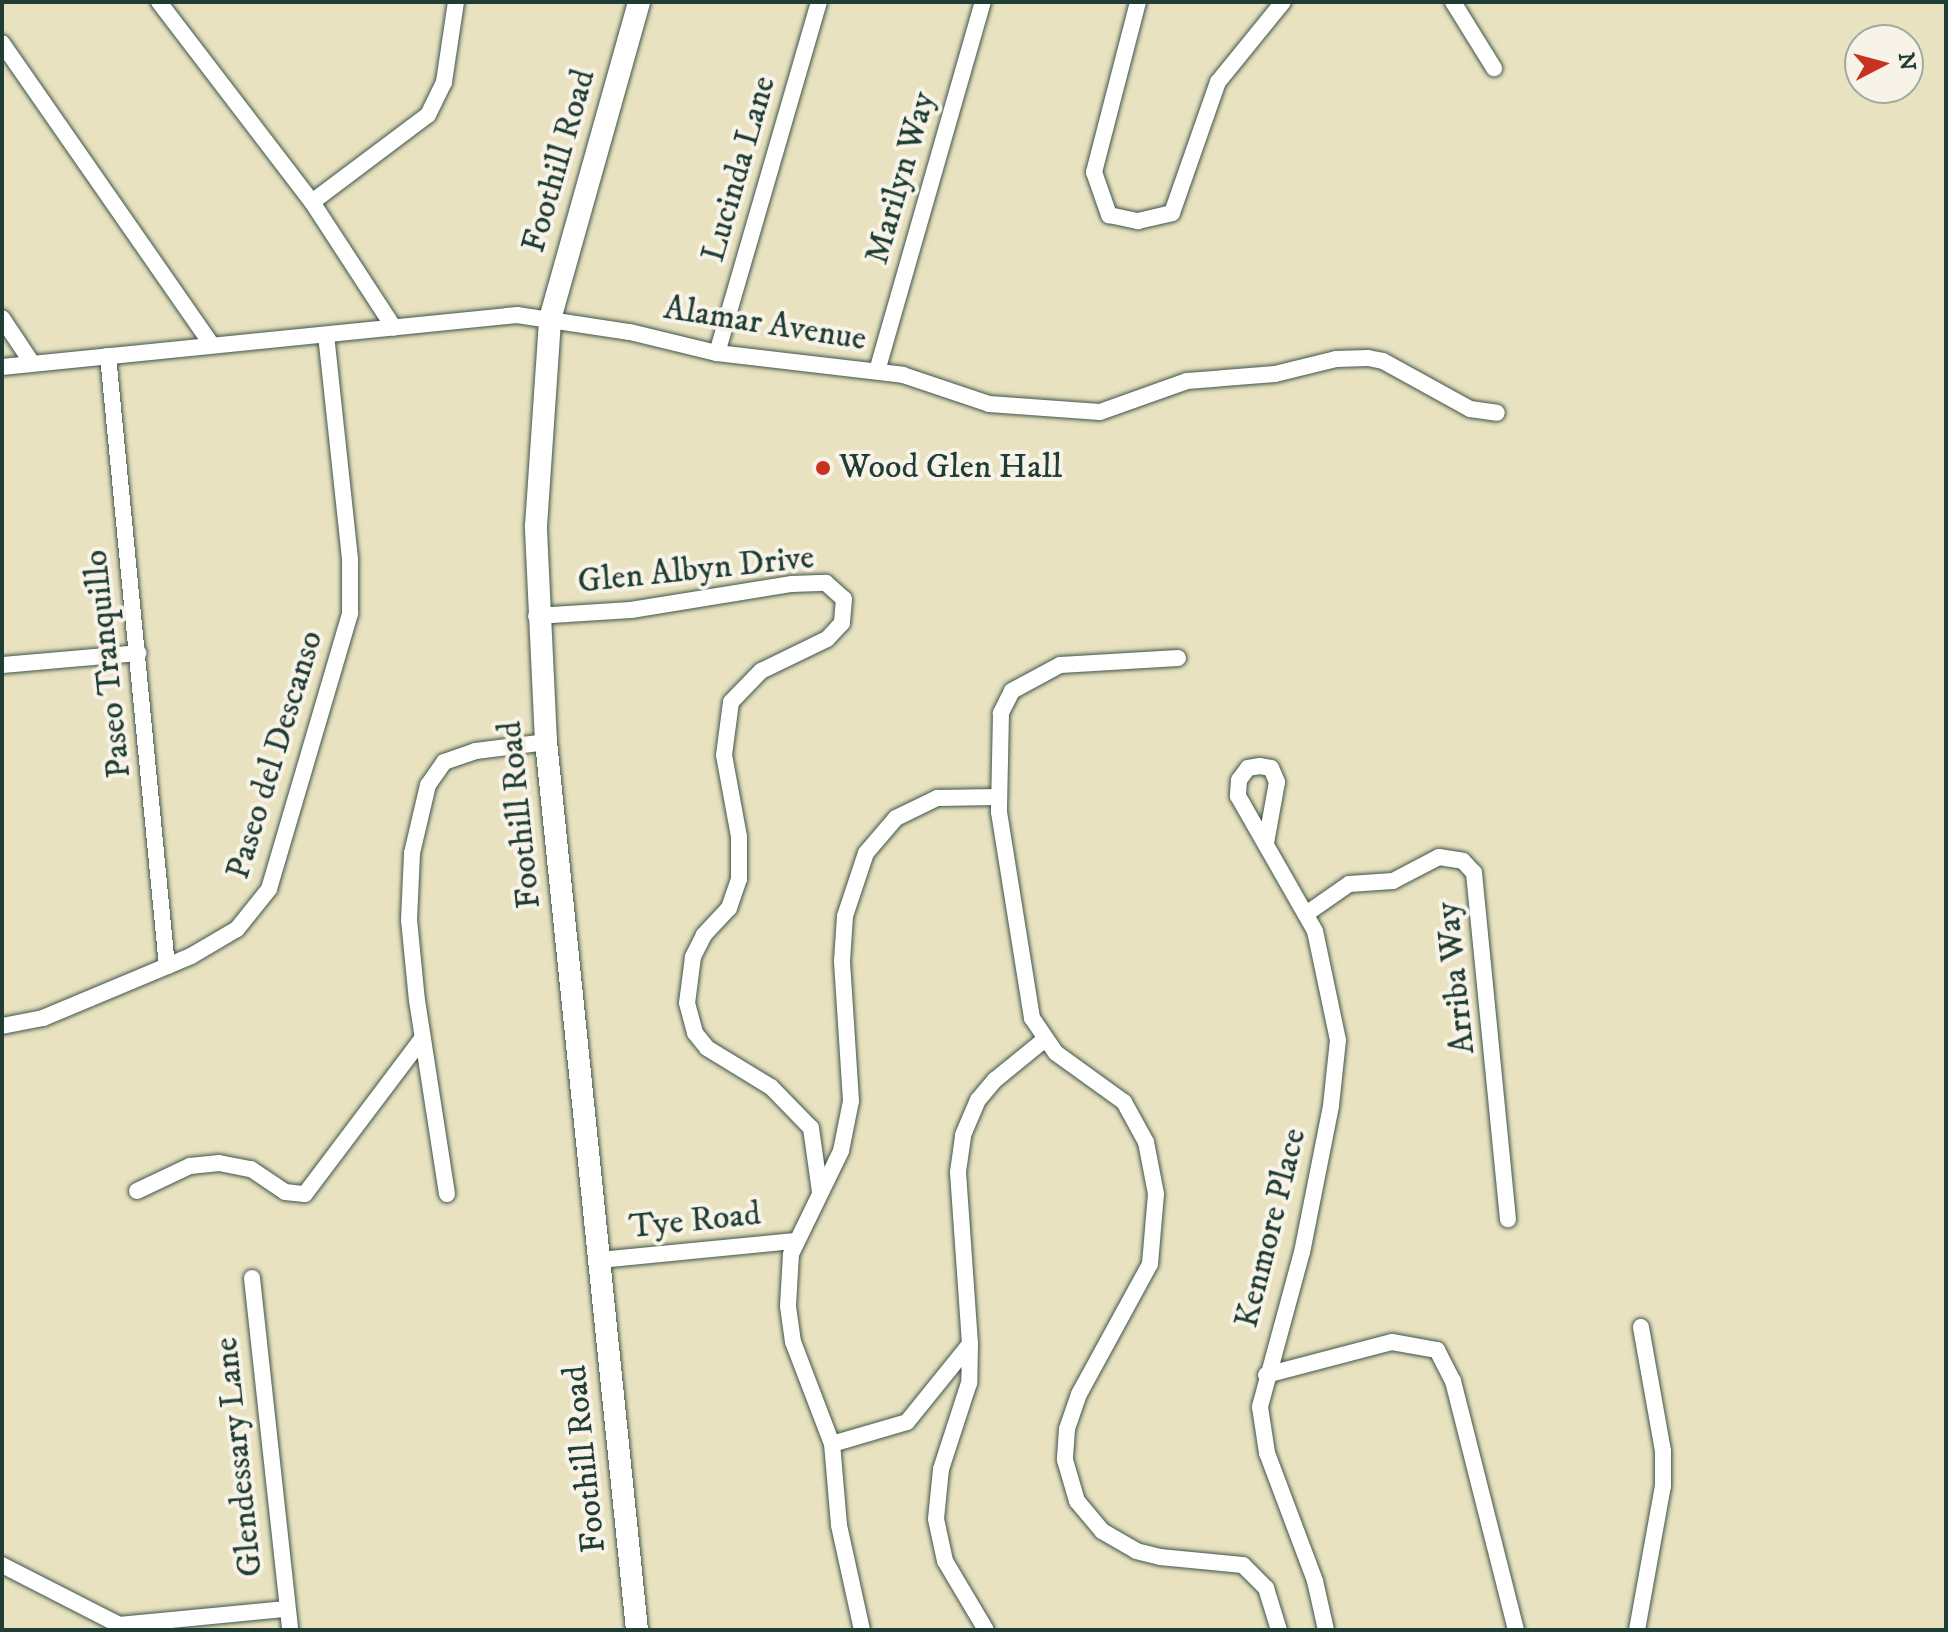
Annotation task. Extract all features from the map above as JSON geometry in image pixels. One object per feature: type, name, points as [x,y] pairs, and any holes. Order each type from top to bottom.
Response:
[{"type":"main road","name":"Foothill Road","points":[[637,1630],[546,742],[536,616],[539,454],[550,319],[639,2]]},
{"type":"street","points":[[159,2],[312,202],[394,328]]},
{"type":"street","points":[[312,202],[428,115],[444,82],[456,2]]},
{"type":"street","name":"Lucinda Lane","points":[[717,353],[819,2]]},
{"type":"street","name":"Marilyn Way","points":[[877,371],[983,2]]},
{"type":"street","points":[[1138,2],[1094,172],[1109,215],[1138,221],[1172,213],[1196,133],[1218,82],[1283,2]]},
{"type":"street","points":[[1453,2],[1494,68]]},
{"type":"street","points":[[2,43],[211,344]]},
{"type":"street","name":"Alamar Avenue","points":[[2,367],[517,315],[717,353],[877,371],[989,404],[1100,412],[1187,381],[1275,374],[1336,359],[1368,358],[1383,361],[1449,401],[1497,413]]},
{"type":"street","points":[[2,318],[32,363]]},
{"type":"street","name":"Paseo del Descanso","points":[[2,1026],[43,1018],[167,966],[237,929],[269,889],[345,636],[351,583],[326,335]]},
{"type":"street","name":"Paseo Tranquillo","points":[[108,356],[167,966]]},
{"type":"street","name":"Glen Albyn Drive","points":[[536,616],[631,610],[792,584],[826,583],[844,599],[842,623],[827,639],[761,671],[731,702],[724,755],[739,837],[739,879],[729,908],[704,935],[693,957],[687,1003],[695,1033],[707,1048],[771,1087],[811,1128],[820,1192]]},
{"type":"street","points":[[2,665],[138,653]]},
{"type":"street","points":[[1178,658],[1060,665],[1012,691],[1001,713],[998,797],[1032,1018],[1044,1040],[1124,1102],[1146,1142],[1156,1194],[1154,1241],[1142,1287],[1092,1370],[1067,1429],[1065,1460],[1071,1488],[1102,1531],[1136,1551],[1235,1562],[1251,1569],[1266,1588],[1279,1630]]},
{"type":"street","points":[[447,1194],[421,1040],[409,878],[428,785],[453,757],[546,742]]},
{"type":"street","points":[[862,1630],[839,1525],[832,1444],[791,1333],[788,1306],[795,1241],[841,1151],[851,1101],[843,931],[863,861],[885,828],[916,806],[955,795],[998,797]]},
{"type":"street","name":"Kenmore Place","points":[[1266,843],[1306,914],[1333,998],[1336,1077],[1302,1252],[1266,1375],[1260,1407],[1267,1453],[1315,1581],[1326,1630]]},
{"type":"street","name":"Arriba Way","points":[[1306,914],[1349,884],[1393,881],[1439,857],[1463,861],[1474,873],[1508,1219]]},
{"type":"street","points":[[137,1191],[190,1166],[219,1163],[251,1169],[292,1194],[305,1194],[421,1040]]},
{"type":"street","points":[[986,1630],[945,1561],[936,1519],[941,1469],[969,1383],[970,1344],[958,1172],[963,1135],[978,1100],[1044,1040]]},
{"type":"street","name":"Tye Road","points":[[600,1260],[795,1241]]},
{"type":"street","name":"Glendessary Lane","points":[[252,1278],[290,1630]]},
{"type":"street","points":[[1637,1630],[1663,1486],[1663,1451],[1641,1327]]},
{"type":"street","points":[[1266,1375],[1392,1342],[1437,1350],[1453,1381],[1516,1630]]},
{"type":"street","points":[[832,1444],[907,1422],[970,1344]]},
{"type":"street","points":[[2,1565],[119,1625],[286,1609]]},
{"type":"place","name":"Wood Glen Hall","points":[[823,468]]}]
